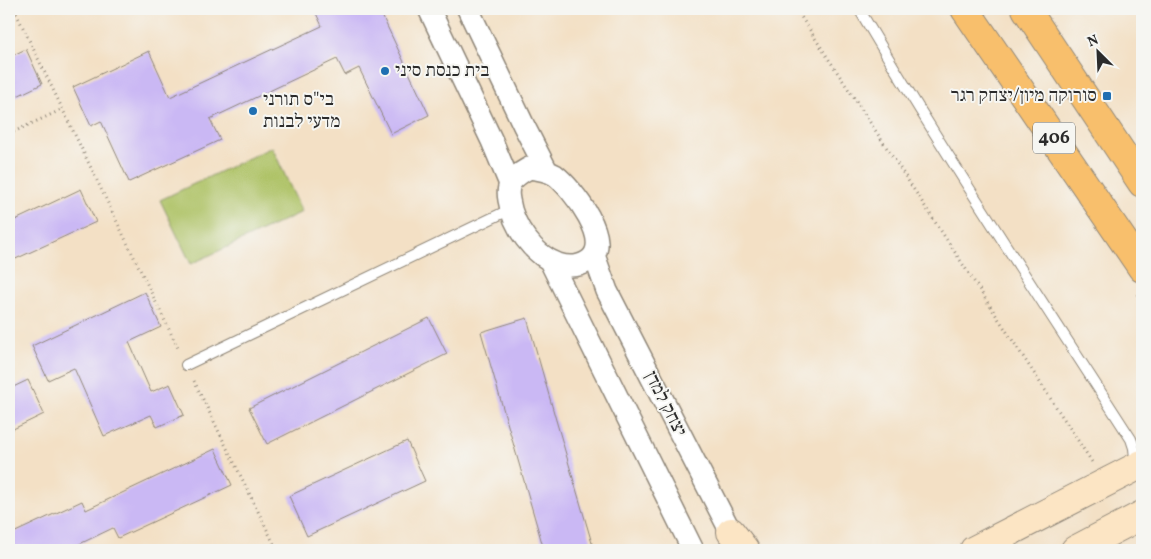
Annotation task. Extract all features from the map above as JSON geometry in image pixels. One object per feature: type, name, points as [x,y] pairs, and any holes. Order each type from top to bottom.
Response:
[{"type":"main road","name":"406","points":[[965,9],[1142,268]]},
{"type":"main road","name":"406","points":[[1026,9],[1142,183]]},
{"type":"street","points":[[429,9],[492,141],[510,184],[511,209],[515,222],[523,234],[537,251],[550,261],[568,266],[582,264],[594,255],[597,246],[592,224],[577,197],[564,183],[547,171],[529,168],[518,174],[510,184]]},
{"type":"street","points":[[468,9],[547,171]]},
{"type":"street","name":"יצחק למדן","points":[[594,255],[607,292],[739,544]]},
{"type":"street","name":"יצחק למדן","points":[[550,261],[693,550]]},
{"type":"street","points":[[974,550],[1125,473]]},
{"type":"street","points":[[1075,550],[1142,515]]},
{"type":"lane","points":[[859,9],[1023,273],[1131,439],[1136,459],[1134,468],[1125,473]]},
{"type":"lane","points":[[186,365],[511,209]]},
{"type":"path","points":[[14,9],[277,550]]},
{"type":"path","points":[[796,9],[1125,473]]},
{"type":"path","points":[[9,134],[62,109]]},
{"type":"green space","points":[[272,147],[302,212],[191,264],[160,200]]},
{"type":"building","points":[[314,9],[379,9],[429,115],[391,134],[359,68],[345,75],[337,59],[210,119],[220,140],[129,182],[101,121],[91,126],[73,87],[149,51],[170,97],[322,26]]},
{"type":"building","points":[[26,49],[42,84],[9,100],[9,57]]},
{"type":"building","points":[[81,189],[96,222],[9,262],[9,223]]},
{"type":"building","points":[[145,292],[161,327],[129,342],[151,392],[170,384],[184,415],[157,427],[151,415],[104,436],[74,368],[48,380],[32,346]]},
{"type":"building","points":[[429,318],[447,354],[267,444],[249,408]]},
{"type":"building","points":[[527,318],[594,550],[544,550],[481,332]]},
{"type":"building","points":[[28,380],[44,414],[9,431],[9,389]]},
{"type":"building","points":[[407,441],[425,481],[307,536],[289,496]]},
{"type":"building","points":[[215,449],[232,485],[118,538],[113,528],[67,550],[9,550],[9,535],[82,501],[86,510]]},
{"type":"place","name":"בית כנסת סיני","points":[[385,71]]},
{"type":"place","name":"סורוקה מיון/יצחק רגר","points":[[1107,96]]},
{"type":"place","name":"בי\"ס תורני מדעי לבנות","points":[[253,111]]}]
